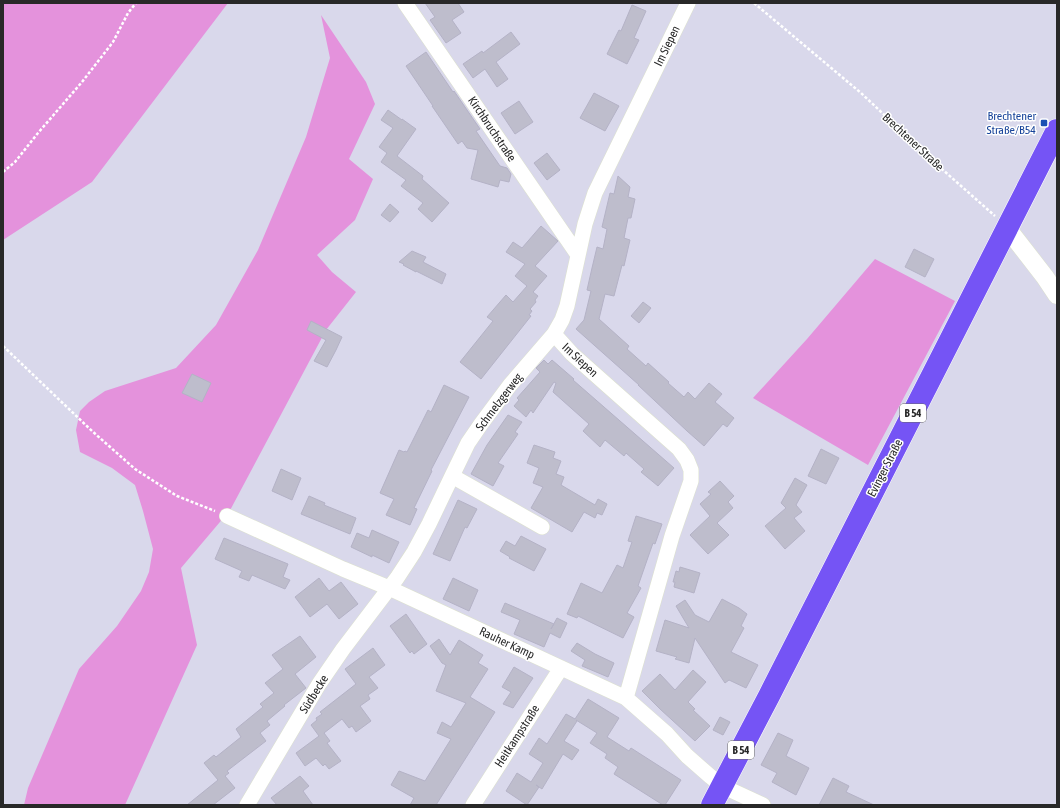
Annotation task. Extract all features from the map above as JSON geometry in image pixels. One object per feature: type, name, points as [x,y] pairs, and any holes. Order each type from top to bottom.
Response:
[{"type":"main road","name":"Evinger Straße","points":[[712,805],[1057,130]]},
{"type":"street","name":"Kirchbruchstraße","points":[[405,3],[578,254]]},
{"type":"street","name":"Im Siepen","points":[[626,698],[672,536],[691,481],[691,470],[687,460],[679,449],[572,354],[554,334],[562,320],[567,306],[585,224],[595,193],[688,3]]},
{"type":"street","points":[[1007,228],[1045,276],[1057,296]]},
{"type":"street","name":"Schmelzgerweg","points":[[389,588],[414,552],[468,443],[510,385],[554,334]]},
{"type":"street","points":[[452,476],[542,527]]},
{"type":"street","name":"Rauher Kamp","points":[[227,516],[323,560],[389,588],[626,698],[667,734],[686,756],[722,786],[763,805]]},
{"type":"street","name":"Südbecke","points":[[247,805],[319,684],[343,649],[389,588]]},
{"type":"street","name":"Heitkampstraße","points":[[473,805],[561,668]]},
{"type":"path","points":[[3,172],[15,162],[82,82],[113,42],[128,13],[136,3]]},
{"type":"path","name":"Brechtener Straße","points":[[754,3],[861,93],[1007,228]]},
{"type":"path","points":[[3,346],[92,431],[135,469],[177,496],[227,516]]},
{"type":"shaded area","points":[[3,3],[228,3],[92,182],[3,240]]},
{"type":"shaded area","points":[[321,15],[366,82],[375,104],[349,159],[373,179],[355,220],[317,255],[332,272],[356,292],[326,330],[227,516],[225,516],[181,568],[197,645],[125,805],[24,805],[28,788],[79,669],[117,626],[141,591],[149,572],[153,549],[135,485],[112,468],[80,452],[76,430],[80,411],[89,402],[105,391],[176,368],[216,325],[258,250],[306,137],[330,58]]},
{"type":"shaded area","points":[[875,259],[955,301],[868,465],[753,398],[807,339]]},
{"type":"building","points":[[425,3],[458,3],[464,12],[452,20],[461,33],[446,43],[430,20],[435,17]]},
{"type":"building","points":[[632,5],[646,11],[634,38],[639,40],[627,64],[607,54],[619,30],[621,31]]},
{"type":"building","points":[[511,32],[520,44],[496,62],[508,79],[497,87],[485,69],[473,78],[463,64],[482,51],[483,53]]},
{"type":"building","points":[[426,52],[480,129],[476,131],[500,166],[507,168],[511,174],[509,182],[500,180],[498,187],[471,179],[478,150],[467,148],[462,141],[458,144],[406,66]]},
{"type":"building","points":[[594,93],[619,106],[605,131],[580,118]]},
{"type":"building","points":[[519,101],[533,122],[515,134],[501,113]]},
{"type":"building","points":[[388,110],[416,129],[397,156],[423,176],[422,179],[449,203],[432,222],[418,209],[423,203],[401,186],[406,180],[381,162],[387,153],[379,147],[393,128],[381,120]]},
{"type":"building","points":[[547,153],[560,170],[547,180],[534,163]]},
{"type":"building","points":[[618,176],[630,187],[628,197],[635,199],[631,218],[628,218],[624,238],[630,240],[624,266],[622,265],[614,296],[605,294],[599,319],[629,346],[627,349],[646,366],[648,363],[684,397],[688,392],[695,399],[709,383],[722,394],[715,402],[734,418],[727,427],[723,424],[704,446],[576,329],[584,320],[591,291],[587,290],[592,268],[597,247],[603,249],[607,229],[602,227],[610,193],[614,194]]},
{"type":"building","points":[[390,204],[399,212],[390,222],[381,215]]},
{"type":"building","points":[[541,226],[558,241],[535,266],[547,276],[533,292],[538,296],[535,300],[536,302],[530,309],[532,311],[529,315],[531,316],[481,379],[460,362],[493,321],[487,317],[506,295],[513,302],[527,286],[515,276],[525,264],[506,252],[513,242],[522,248]]},
{"type":"building","points":[[914,249],[934,259],[925,277],[905,267]]},
{"type":"building","points":[[412,251],[426,257],[423,262],[446,274],[442,284],[399,262]]},
{"type":"building","points":[[643,302],[651,308],[639,323],[631,316]]},
{"type":"building","points":[[311,321],[342,337],[327,367],[314,361],[326,340],[307,330]]},
{"type":"building","points":[[544,360],[548,364],[552,360],[674,468],[658,486],[641,472],[644,469],[626,453],[624,456],[605,440],[600,447],[583,431],[589,424],[553,392],[556,383],[554,382],[533,413],[531,410],[526,417],[514,406],[519,400],[517,398],[540,372],[536,368]]},
{"type":"building","points":[[192,374],[211,383],[202,402],[182,393]]},
{"type":"building","points":[[444,385],[469,397],[431,470],[432,471],[414,508],[417,509],[410,525],[386,515],[394,499],[380,493],[399,450],[407,452],[428,410],[431,412]]},
{"type":"building","points":[[508,415],[522,422],[515,432],[518,434],[498,463],[504,466],[493,486],[471,474],[487,445]]},
{"type":"building","points":[[534,445],[555,452],[553,458],[561,461],[556,474],[564,477],[561,485],[595,505],[598,499],[607,504],[602,515],[597,513],[595,518],[584,512],[572,532],[531,508],[543,487],[533,483],[539,468],[527,463]]},
{"type":"building","points":[[821,449],[839,458],[826,484],[808,476]]},
{"type":"building","points":[[281,469],[301,478],[292,500],[272,491]]},
{"type":"building","points":[[795,478],[807,485],[796,505],[802,512],[794,518],[805,531],[785,549],[765,526],[786,508],[781,503]]},
{"type":"building","points":[[720,481],[734,496],[728,502],[733,508],[717,523],[729,535],[708,554],[690,535],[710,516],[700,504],[711,494],[708,492]]},
{"type":"building","points":[[309,496],[325,503],[324,505],[356,518],[350,534],[301,514]]},
{"type":"building","points":[[458,500],[477,509],[467,528],[465,527],[450,561],[433,554]]},
{"type":"building","points":[[636,516],[662,524],[655,544],[653,543],[638,586],[641,588],[627,613],[634,617],[623,638],[578,616],[577,618],[567,614],[581,583],[602,593],[617,565],[623,568],[632,542],[628,541]]},
{"type":"building","points":[[372,530],[399,542],[389,563],[351,547],[357,533],[369,538]]},
{"type":"building","points":[[521,536],[546,549],[534,571],[509,558],[510,557],[500,551],[506,541],[515,546]]},
{"type":"building","points":[[224,538],[288,564],[283,577],[290,580],[285,589],[252,575],[249,581],[239,577],[242,571],[215,559]]},
{"type":"building","points":[[680,567],[700,573],[694,593],[674,587],[675,582],[673,582],[676,571],[679,572]]},
{"type":"building","points":[[319,578],[329,591],[341,582],[358,604],[339,619],[327,604],[310,617],[295,597]]},
{"type":"building","points":[[453,578],[478,590],[469,611],[443,599]]},
{"type":"building","points":[[722,599],[747,614],[741,626],[744,628],[731,652],[758,665],[746,688],[729,680],[725,683],[695,638],[689,663],[675,659],[677,657],[656,651],[665,620],[689,628],[676,606],[685,600],[695,615],[709,622]]},
{"type":"building","points":[[505,603],[554,624],[557,618],[567,623],[560,638],[550,633],[544,647],[514,634],[520,620],[501,612]]},
{"type":"building","points":[[406,614],[427,644],[414,654],[412,651],[410,653],[390,626]]},
{"type":"building","points":[[300,636],[316,657],[295,674],[306,688],[284,705],[285,706],[267,721],[270,725],[260,733],[266,741],[227,771],[229,773],[225,776],[235,788],[213,805],[187,805],[218,780],[204,763],[214,755],[216,757],[241,737],[236,729],[263,707],[260,704],[274,693],[265,683],[283,669],[272,655]]},
{"type":"building","points":[[439,639],[450,655],[459,640],[483,655],[478,663],[488,669],[470,697],[495,712],[436,805],[410,805],[414,798],[391,785],[399,771],[425,781],[451,739],[437,733],[442,722],[451,727],[466,703],[436,691],[446,665],[442,663],[430,646]]},
{"type":"building","points":[[577,643],[614,663],[608,677],[582,666],[585,660],[571,651]]},
{"type":"building","points":[[373,648],[385,665],[369,677],[378,688],[368,695],[370,699],[360,706],[371,721],[356,732],[352,726],[349,728],[342,719],[324,733],[330,741],[327,743],[341,761],[329,769],[325,764],[323,766],[316,758],[305,766],[296,753],[319,736],[311,725],[317,720],[316,718],[322,714],[320,712],[356,684],[345,669]]},
{"type":"building","points":[[514,667],[533,678],[513,708],[503,704],[511,692],[502,687]]},
{"type":"building","points":[[693,670],[706,682],[688,702],[695,709],[693,710],[710,726],[695,741],[642,691],[660,674],[675,690]]},
{"type":"building","points":[[588,699],[619,718],[607,737],[629,751],[631,748],[681,780],[665,805],[663,805],[614,774],[618,767],[605,758],[607,754],[590,743],[597,733],[576,720],[577,721],[564,741],[579,750],[572,760],[563,754],[542,789],[539,787],[527,805],[506,791],[517,773],[531,782],[543,763],[529,754],[539,738],[547,744],[566,714],[575,719]]},
{"type":"building","points":[[720,717],[730,722],[723,735],[713,730]]},
{"type":"building","points":[[778,733],[793,740],[786,756],[809,768],[796,795],[772,782],[777,773],[761,765]]},
{"type":"building","points":[[300,776],[309,786],[303,791],[313,805],[277,805],[271,798]]},
{"type":"building","points":[[833,778],[849,786],[846,792],[874,805],[819,805]]},
{"type":"place","name":"Brechtener Straße/B54","points":[[1044,123]]}]
